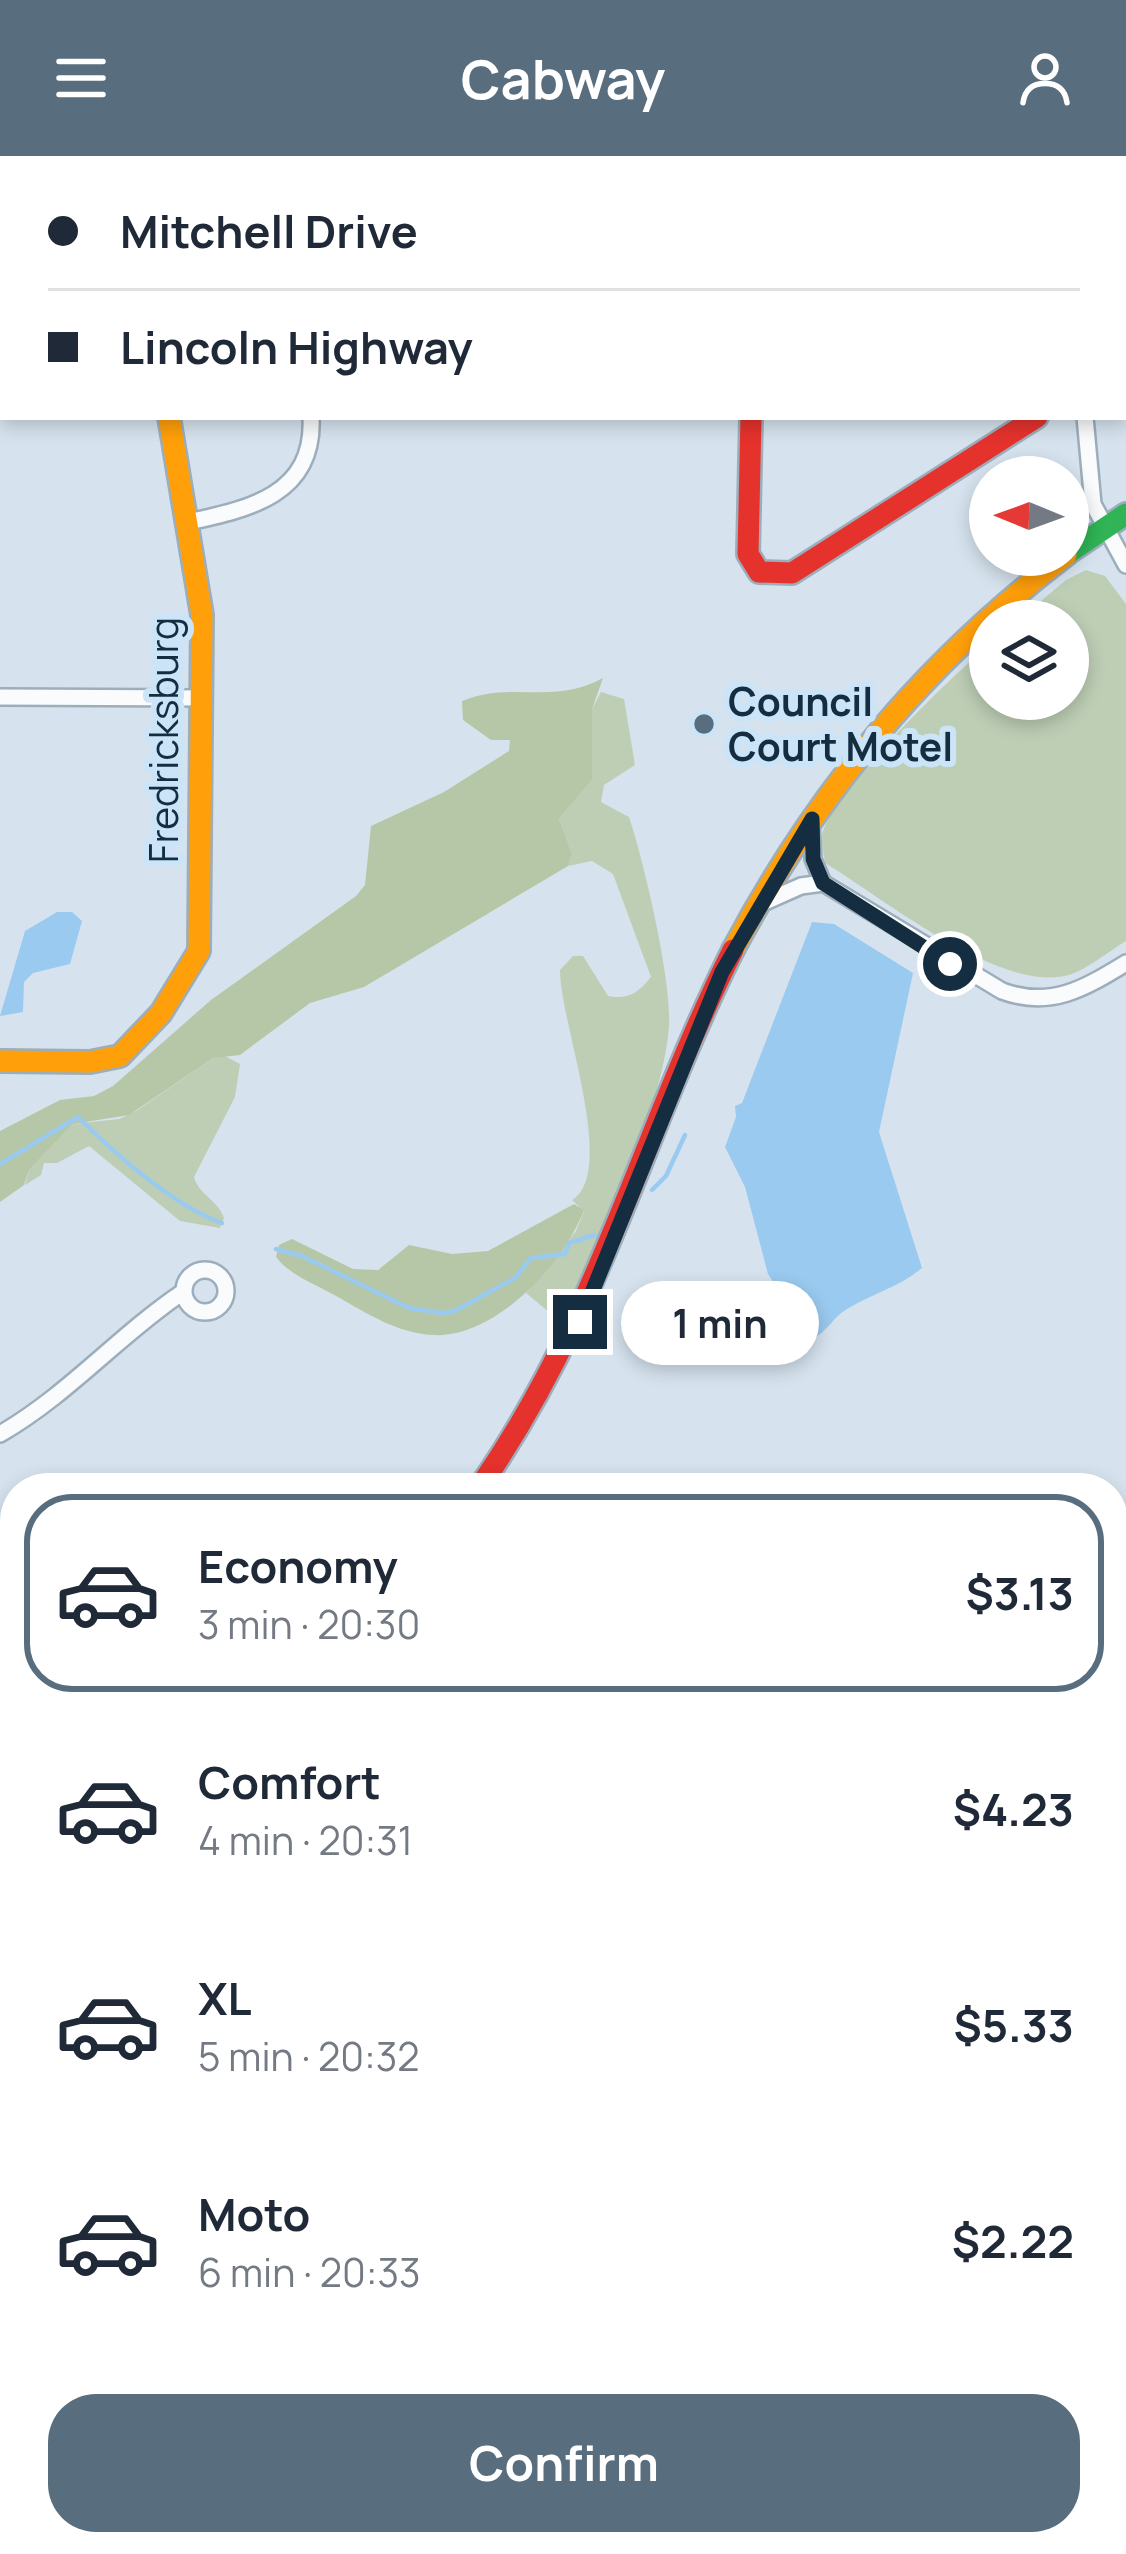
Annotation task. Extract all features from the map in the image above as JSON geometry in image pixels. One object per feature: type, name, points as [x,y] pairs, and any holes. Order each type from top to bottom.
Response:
[{"type":"street","name":"Fredricksburg","points":[[0,1061],[106,1061],[134,1046],[195,965],[199,951],[202,615],[171,420]]},
{"type":"street","points":[[188,522],[250,508],[277,495],[307,455],[311,420]]},
{"type":"street","points":[[751,420],[748,554],[757,572],[768,577],[792,573],[1031,420]]},
{"type":"street","points":[[1085,420],[1090,492],[1103,529],[1126,565]]},
{"type":"street","points":[[1089,539],[1126,514]]},
{"type":"street","points":[[490,1473],[519,1432],[580,1322],[700,1020],[757,906],[812,819],[930,672],[1041,576]]},
{"type":"street","points":[[0,697],[201,698]]},
{"type":"street","points":[[812,819],[813,859],[823,883],[950,964],[1021,998],[1079,992],[1126,963]]},
{"type":"street","points":[[757,906],[801,886],[823,883]]},
{"type":"street","points":[[0,1434],[94,1367],[151,1314],[183,1292]]},
{"type":"green space","points":[[1089,571],[1105,576],[1126,604],[1126,941],[1069,975],[1041,977],[977,957],[910,919],[825,863],[822,835],[830,816],[870,764],[969,663],[969,720],[1089,720],[1089,600],[1042,600],[1066,580],[1089,576]]},
{"type":"green space","points":[[603,678],[592,709],[592,780],[559,819],[572,854],[568,866],[364,987],[310,1003],[240,1055],[213,1058],[129,1115],[73,1124],[29,1170],[24,1185],[0,1202],[0,1131],[60,1100],[94,1096],[113,1086],[211,1000],[356,896],[365,885],[371,826],[444,792],[509,751],[510,740],[491,740],[463,720],[462,701],[498,692],[566,690]]},
{"type":"green space","points":[[601,692],[624,699],[635,765],[604,785],[601,802],[629,817],[662,952],[669,1026],[655,1095],[628,1172],[563,1313],[555,1317],[526,1293],[576,1231],[584,1211],[572,1200],[585,1184],[590,1159],[560,970],[573,956],[583,956],[608,996],[615,997],[632,994],[651,977],[613,874],[592,861],[568,866],[572,854],[559,819],[592,780],[592,709]]},
{"type":"green space","points":[[225,1056],[240,1064],[235,1097],[194,1177],[221,1212],[220,1228],[180,1221],[89,1146],[57,1163],[44,1163],[41,1175],[25,1185],[29,1170],[73,1124],[119,1119],[213,1058]]},
{"type":"green space","points":[[574,1204],[584,1210],[544,1274],[503,1311],[456,1333],[433,1335],[383,1322],[296,1275],[276,1257],[279,1245],[292,1239],[353,1269],[378,1270],[409,1245],[452,1254],[488,1251]]},
{"type":"water","points":[[57,912],[72,912],[82,921],[70,964],[33,973],[24,982],[23,1012],[0,1016],[25,931]]},
{"type":"water","points":[[812,922],[834,924],[913,973],[879,1132],[922,1268],[847,1309],[811,1339],[768,1274],[745,1187],[725,1147],[735,1106],[742,1103]]},
{"type":"waterway","points":[[0,1164],[78,1117],[165,1192],[222,1223]]},
{"type":"waterway","points":[[652,1190],[666,1176],[685,1135]]},
{"type":"waterway","points":[[276,1249],[302,1256],[409,1308],[441,1313],[453,1312],[515,1278],[531,1258],[565,1254],[569,1243],[595,1235]]},
{"type":"traffic: fast","points":[[1089,539],[1126,514]]},
{"type":"traffic: slow","points":[[0,1061],[90,1062],[120,1056],[161,1013],[199,951],[202,615],[170,420]]},
{"type":"traffic: slow","points":[[733,950],[800,837],[878,734],[966,640],[1039,576]]},
{"type":"traffic: jam","points":[[751,420],[748,554],[759,572],[792,573],[1032,420]]},
{"type":"traffic: jam","points":[[489,1473],[521,1422],[589,1289],[733,950]]},
{"type":"place","name":"Council Court Motel","points":[[704,724]]},
{"type":"route","points":[[580,1322],[722,972],[812,819],[813,859],[823,883],[950,964]]}]
